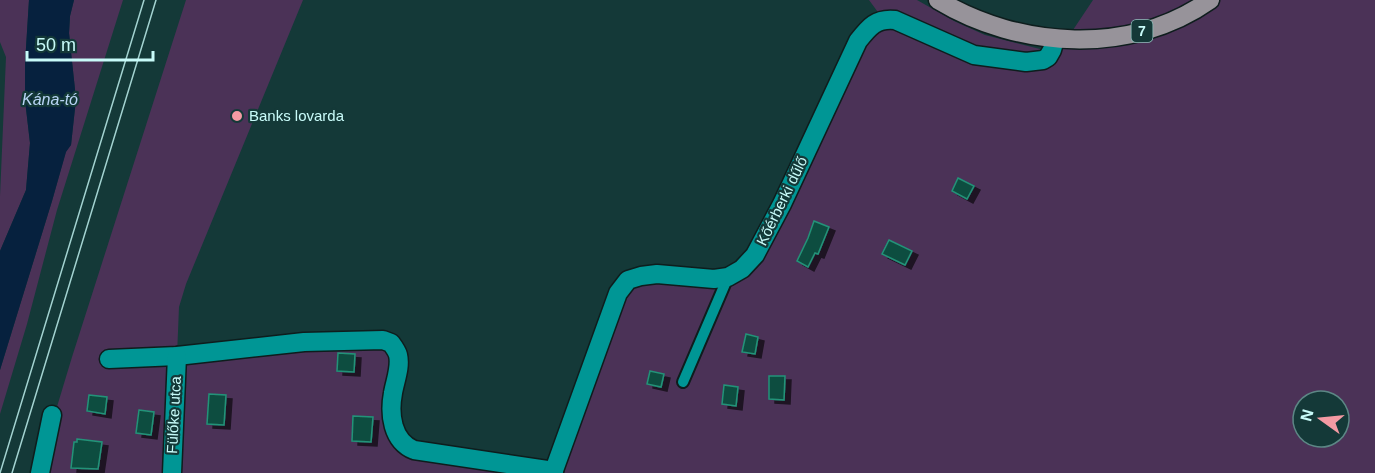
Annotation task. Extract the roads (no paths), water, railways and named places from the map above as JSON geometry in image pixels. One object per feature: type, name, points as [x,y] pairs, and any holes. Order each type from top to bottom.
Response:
[{"type":"main road","name":"7","points":[[938,0],[972,18],[1007,31],[1055,39],[1111,37],[1140,31],[1173,20],[1210,0]]},
{"type":"street","name":"Kőérberki dűlő","points":[[728,277],[742,269],[755,255],[782,204],[858,41],[870,25],[884,19],[895,20],[974,55],[1026,62],[1043,60],[1048,57],[1055,39]]},
{"type":"street","points":[[109,358],[177,356],[304,342],[383,340],[392,343],[398,353],[399,364],[391,411],[394,429],[404,446],[414,450],[553,472],[618,293],[628,280],[657,274],[714,279],[728,277]]},
{"type":"street","name":"Fülőke utca","points":[[172,473],[177,356]]},
{"type":"street","points":[[40,473],[52,415]]},
{"type":"lane","points":[[683,382],[728,277]]},
{"type":"water","name":"Kána-tó","points":[[29,0],[74,0],[69,33],[76,99],[71,145],[66,152],[0,370],[0,251],[26,190],[30,143],[25,100]]},
{"type":"tram line","points":[[0,473],[144,0]]},
{"type":"tram line","points":[[12,473],[156,0]]},
{"type":"place","name":"Banks lovarda","points":[[237,116]]}]
